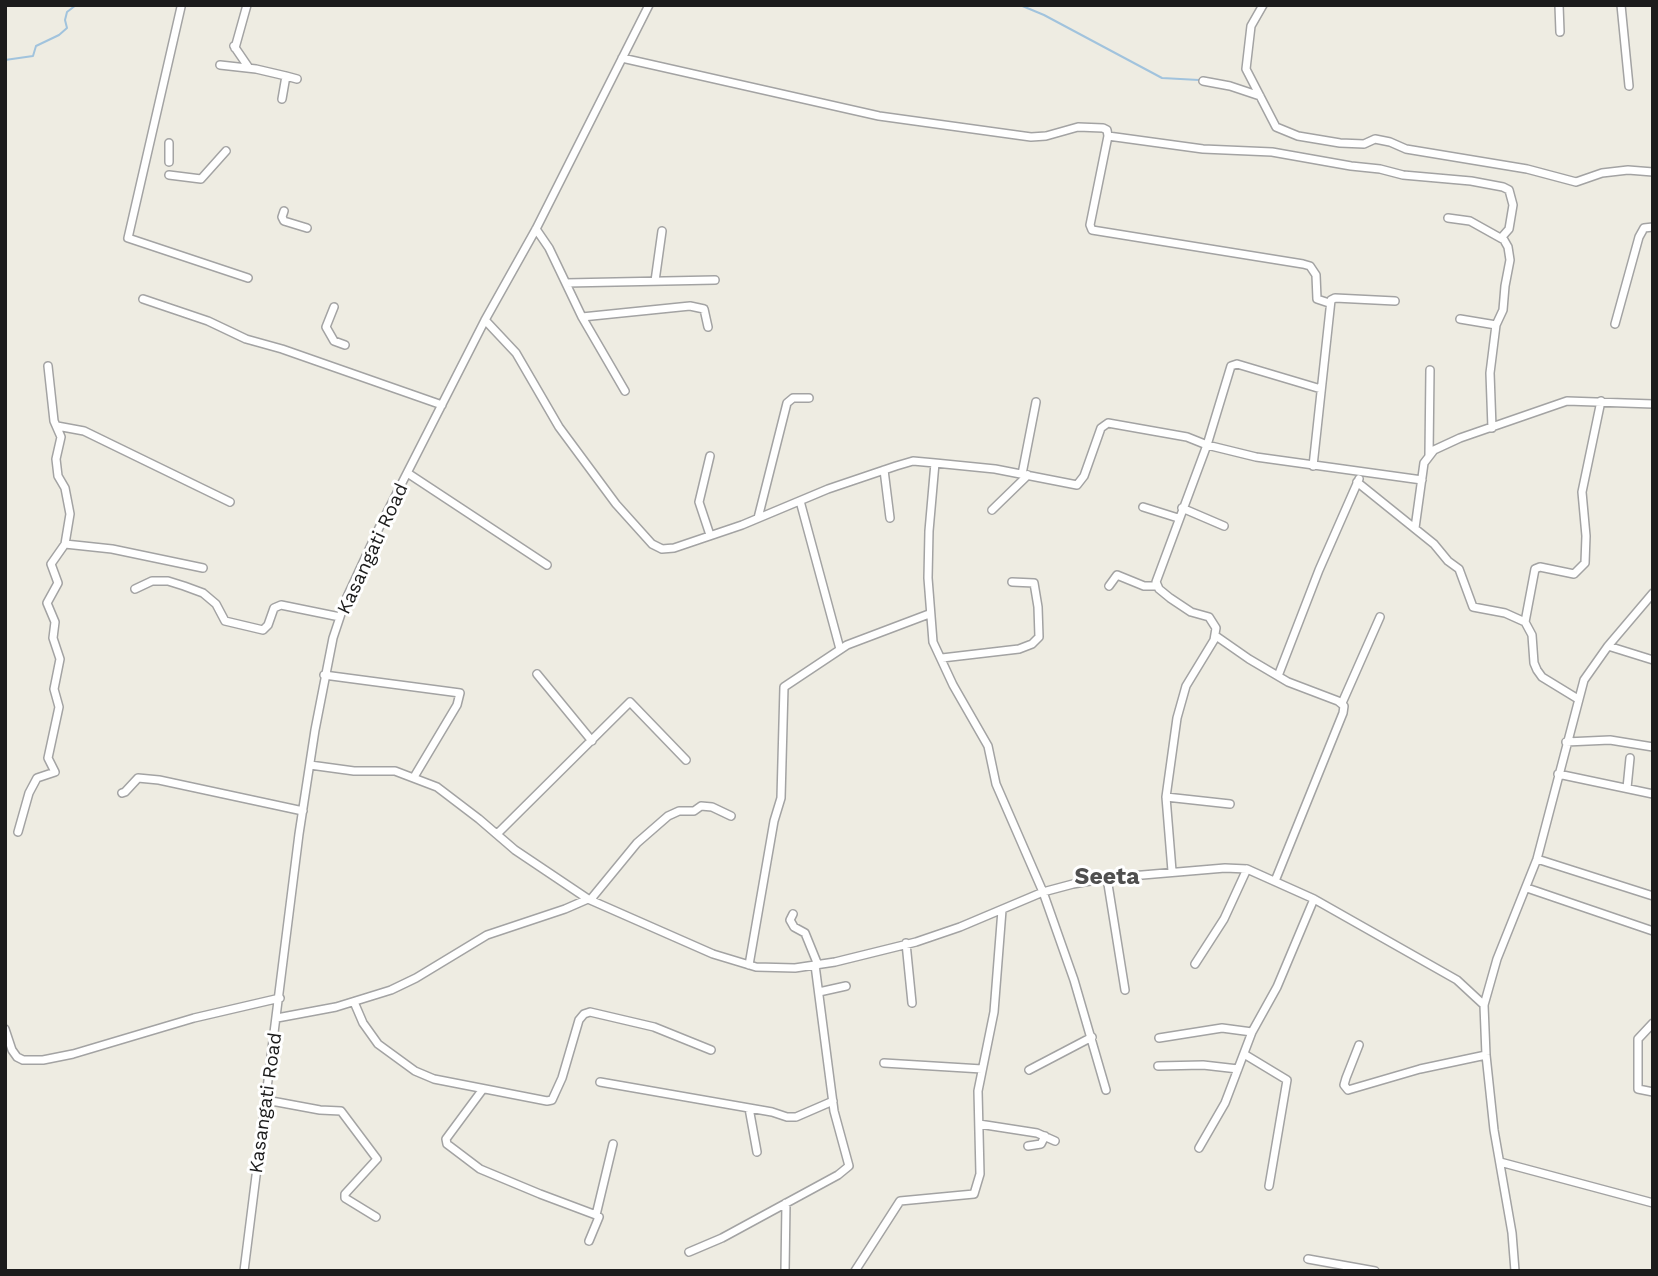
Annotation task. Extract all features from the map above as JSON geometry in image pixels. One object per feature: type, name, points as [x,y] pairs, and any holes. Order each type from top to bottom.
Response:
[{"type":"street","points":[[247,5],[233,45],[249,68]]},
{"type":"street","name":"Kasangati Road","points":[[244,1271],[303,811],[324,675],[340,617],[379,528],[409,474],[485,320],[536,229],[649,5]]},
{"type":"street","points":[[1263,5],[1251,26],[1246,69],[1276,127],[1297,136],[1320,141],[1364,144],[1375,139],[1406,149],[1527,169],[1576,182],[1602,173],[1628,170],[1653,172]]},
{"type":"street","points":[[1559,5],[1560,32]]},
{"type":"street","points":[[1621,5],[1629,86]]},
{"type":"street","points":[[181,7],[128,238],[248,278]]},
{"type":"street","points":[[622,58],[879,116],[1031,137],[1046,136],[1078,127],[1103,128],[1107,130],[1108,136],[1090,225],[1092,230],[1310,266],[1316,275],[1317,299],[1329,303]]},
{"type":"street","points":[[220,65],[249,68],[297,79]]},
{"type":"street","points":[[282,99],[286,76]]},
{"type":"street","points":[[1203,81],[1260,96]]},
{"type":"street","points":[[1108,136],[1203,149],[1272,152],[1403,174],[1503,187],[1509,190],[1513,205],[1509,229],[1501,238]]},
{"type":"street","points":[[169,143],[169,162]]},
{"type":"street","points":[[169,175],[201,179],[226,151]]},
{"type":"street","points":[[284,211],[284,220],[307,228]]},
{"type":"street","points":[[1448,218],[1470,221],[1501,238],[1508,247],[1510,260],[1503,310],[1496,325],[1490,373],[1492,428]]},
{"type":"street","points":[[1615,324],[1639,237],[1644,228],[1653,228]]},
{"type":"street","points":[[536,229],[549,248],[582,317],[625,391]]},
{"type":"street","points":[[655,281],[662,231]]},
{"type":"street","points":[[566,284],[715,280]]},
{"type":"street","points":[[1313,466],[1329,303],[1335,298],[1395,301]]},
{"type":"street","points":[[143,299],[208,321],[246,339],[443,405]]},
{"type":"street","points":[[582,317],[690,306],[704,309],[708,327]]},
{"type":"street","points":[[334,307],[326,327],[334,341],[345,345]]},
{"type":"street","points":[[1460,319],[1496,325]]},
{"type":"street","points":[[485,320],[516,353],[578,455],[616,504],[652,544],[662,549],[674,548],[913,461],[964,464],[1079,484],[1101,428],[1108,423],[1186,437],[1256,457],[1422,480]]},
{"type":"street","points":[[1157,586],[1156,582],[1178,518],[1207,445],[1231,366],[1237,364],[1321,388]]},
{"type":"street","points":[[18,832],[29,793],[37,778],[55,772],[48,758],[59,707],[54,689],[60,659],[52,638],[55,622],[47,603],[58,583],[51,564],[65,544],[70,514],[55,459],[61,437],[50,393],[48,366]]},
{"type":"street","points":[[1429,455],[1430,370]]},
{"type":"street","points":[[758,518],[788,403],[793,398],[809,398]]},
{"type":"street","points":[[1415,528],[1424,463],[1429,455],[1450,442],[1567,401],[1653,404]]},
{"type":"street","points":[[1525,622],[1535,569],[1540,567],[1574,574],[1585,563],[1586,536],[1582,492],[1601,401]]},
{"type":"street","points":[[992,510],[1025,474],[1036,402]]},
{"type":"street","points":[[57,426],[84,431],[230,502]]},
{"type":"street","points":[[710,456],[699,502],[710,535]]},
{"type":"street","points":[[935,463],[929,531],[929,614],[933,642],[953,685],[988,746],[996,784],[1043,892],[1092,1037],[1106,1090]]},
{"type":"street","points":[[884,470],[890,518]]},
{"type":"street","points":[[1278,676],[1318,570],[1362,472]]},
{"type":"street","points":[[409,474],[547,565]]},
{"type":"street","points":[[1357,482],[1434,544],[1448,561],[1459,569],[1473,607],[1505,613],[1525,622],[1532,635],[1537,670],[1542,677],[1578,699]]},
{"type":"street","points":[[800,501],[840,649]]},
{"type":"street","points":[[1143,507],[1178,518]]},
{"type":"street","points":[[1182,509],[1224,526]]},
{"type":"street","points":[[65,544],[112,549],[203,568]]},
{"type":"street","points":[[1109,586],[1117,575],[1144,586],[1157,586],[1191,612],[1213,621],[1216,628],[1216,636],[1186,686],[1177,718],[1166,797],[1172,871]]},
{"type":"street","points":[[135,589],[152,581],[168,580],[203,593],[216,604],[225,621],[263,630],[268,625],[274,608],[281,605],[340,617]]},
{"type":"street","points":[[942,658],[1019,649],[1032,645],[1039,637],[1034,583],[1012,582]]},
{"type":"street","points":[[1515,1271],[1486,1055],[1485,1005],[1497,959],[1537,859],[1584,680],[1608,646],[1653,593]]},
{"type":"street","points":[[750,965],[774,821],[781,797],[784,687],[840,649],[862,638],[929,614]]},
{"type":"street","points":[[1275,881],[1343,713],[1342,703],[1380,617]]},
{"type":"street","points":[[1216,636],[1278,676],[1342,703]]},
{"type":"street","points":[[1608,646],[1653,660]]},
{"type":"street","points":[[537,674],[592,741]]},
{"type":"street","points":[[324,675],[460,693],[457,705],[414,777]]},
{"type":"street","points":[[497,834],[630,702],[686,760]]},
{"type":"street","points":[[1566,742],[1611,740],[1653,747]]},
{"type":"street","points":[[1627,788],[1630,758]]},
{"type":"street","points":[[310,765],[354,771],[395,771],[437,787],[515,850],[589,899],[678,940],[750,965],[795,968],[817,965],[960,927],[1043,892],[1107,878],[1156,875],[1172,871],[1247,869],[1314,899],[1457,980],[1485,1005]]},
{"type":"street","points":[[1558,774],[1653,794]]},
{"type":"street","points":[[121,793],[138,778],[159,780],[303,811]]},
{"type":"street","points":[[1166,797],[1230,804]]},
{"type":"street","points":[[277,1018],[354,1002],[391,990],[416,978],[486,935],[589,899],[637,843],[679,810],[694,811],[701,806],[712,807],[731,816]]},
{"type":"street","points":[[1537,859],[1653,896]]},
{"type":"street","points":[[1195,964],[1224,919],[1247,869]]},
{"type":"street","points":[[1107,878],[1125,990]]},
{"type":"street","points":[[1527,888],[1653,931]]},
{"type":"street","points":[[1199,1148],[1225,1103],[1252,1032],[1277,987],[1314,899]]},
{"type":"street","points":[[855,1271],[900,1201],[974,1195],[980,1174],[978,1091],[994,1013],[1002,910]]},
{"type":"street","points":[[690,1252],[722,1238],[849,1167],[834,1101],[817,965],[805,933],[794,927],[790,920],[793,914]]},
{"type":"street","points":[[906,943],[912,1003]]},
{"type":"street","points":[[819,992],[846,986]]},
{"type":"street","points":[[5,1029],[12,1050],[17,1056],[23,1060],[43,1060],[73,1054],[194,1018],[280,998]]},
{"type":"street","points":[[354,1002],[363,1023],[378,1044],[415,1071],[434,1079],[552,1100],[562,1078],[579,1020],[590,1012],[653,1027],[711,1050]]},
{"type":"street","points":[[1653,1023],[1638,1039],[1638,1090],[1653,1092]]},
{"type":"street","points":[[1158,1038],[1223,1028],[1252,1032]]},
{"type":"street","points":[[1028,1069],[1092,1037]]},
{"type":"street","points":[[1359,1045],[1346,1078],[1345,1085],[1348,1090],[1420,1069],[1486,1055]]},
{"type":"street","points":[[1244,1054],[1285,1078],[1288,1083],[1269,1186]]},
{"type":"street","points":[[884,1063],[982,1069]]},
{"type":"street","points":[[1158,1066],[1238,1069]]},
{"type":"street","points":[[600,1082],[788,1117],[796,1117],[834,1101]]},
{"type":"street","points":[[483,1089],[446,1139],[449,1145],[480,1168],[596,1215]]},
{"type":"street","points":[[266,1100],[341,1111],[376,1159],[345,1194],[345,1198],[376,1217]]},
{"type":"street","points":[[749,1108],[757,1152]]},
{"type":"street","points":[[979,1124],[1037,1133],[1055,1141]]},
{"type":"street","points":[[1028,1146],[1041,1144],[1045,1136]]},
{"type":"street","points":[[589,1241],[599,1217],[596,1215],[613,1144]]},
{"type":"street","points":[[1500,1162],[1653,1203]]},
{"type":"street","points":[[785,1271],[786,1203]]},
{"type":"street","points":[[1308,1259],[1375,1271]]},
{"type":"waterway","points":[[5,60],[33,56],[36,46],[67,28],[67,12],[76,5]]},
{"type":"waterway","points":[[1020,5],[1162,78],[1199,80]]},
{"type":"district","name":"Seeta","points":[[1107,877]]}]
